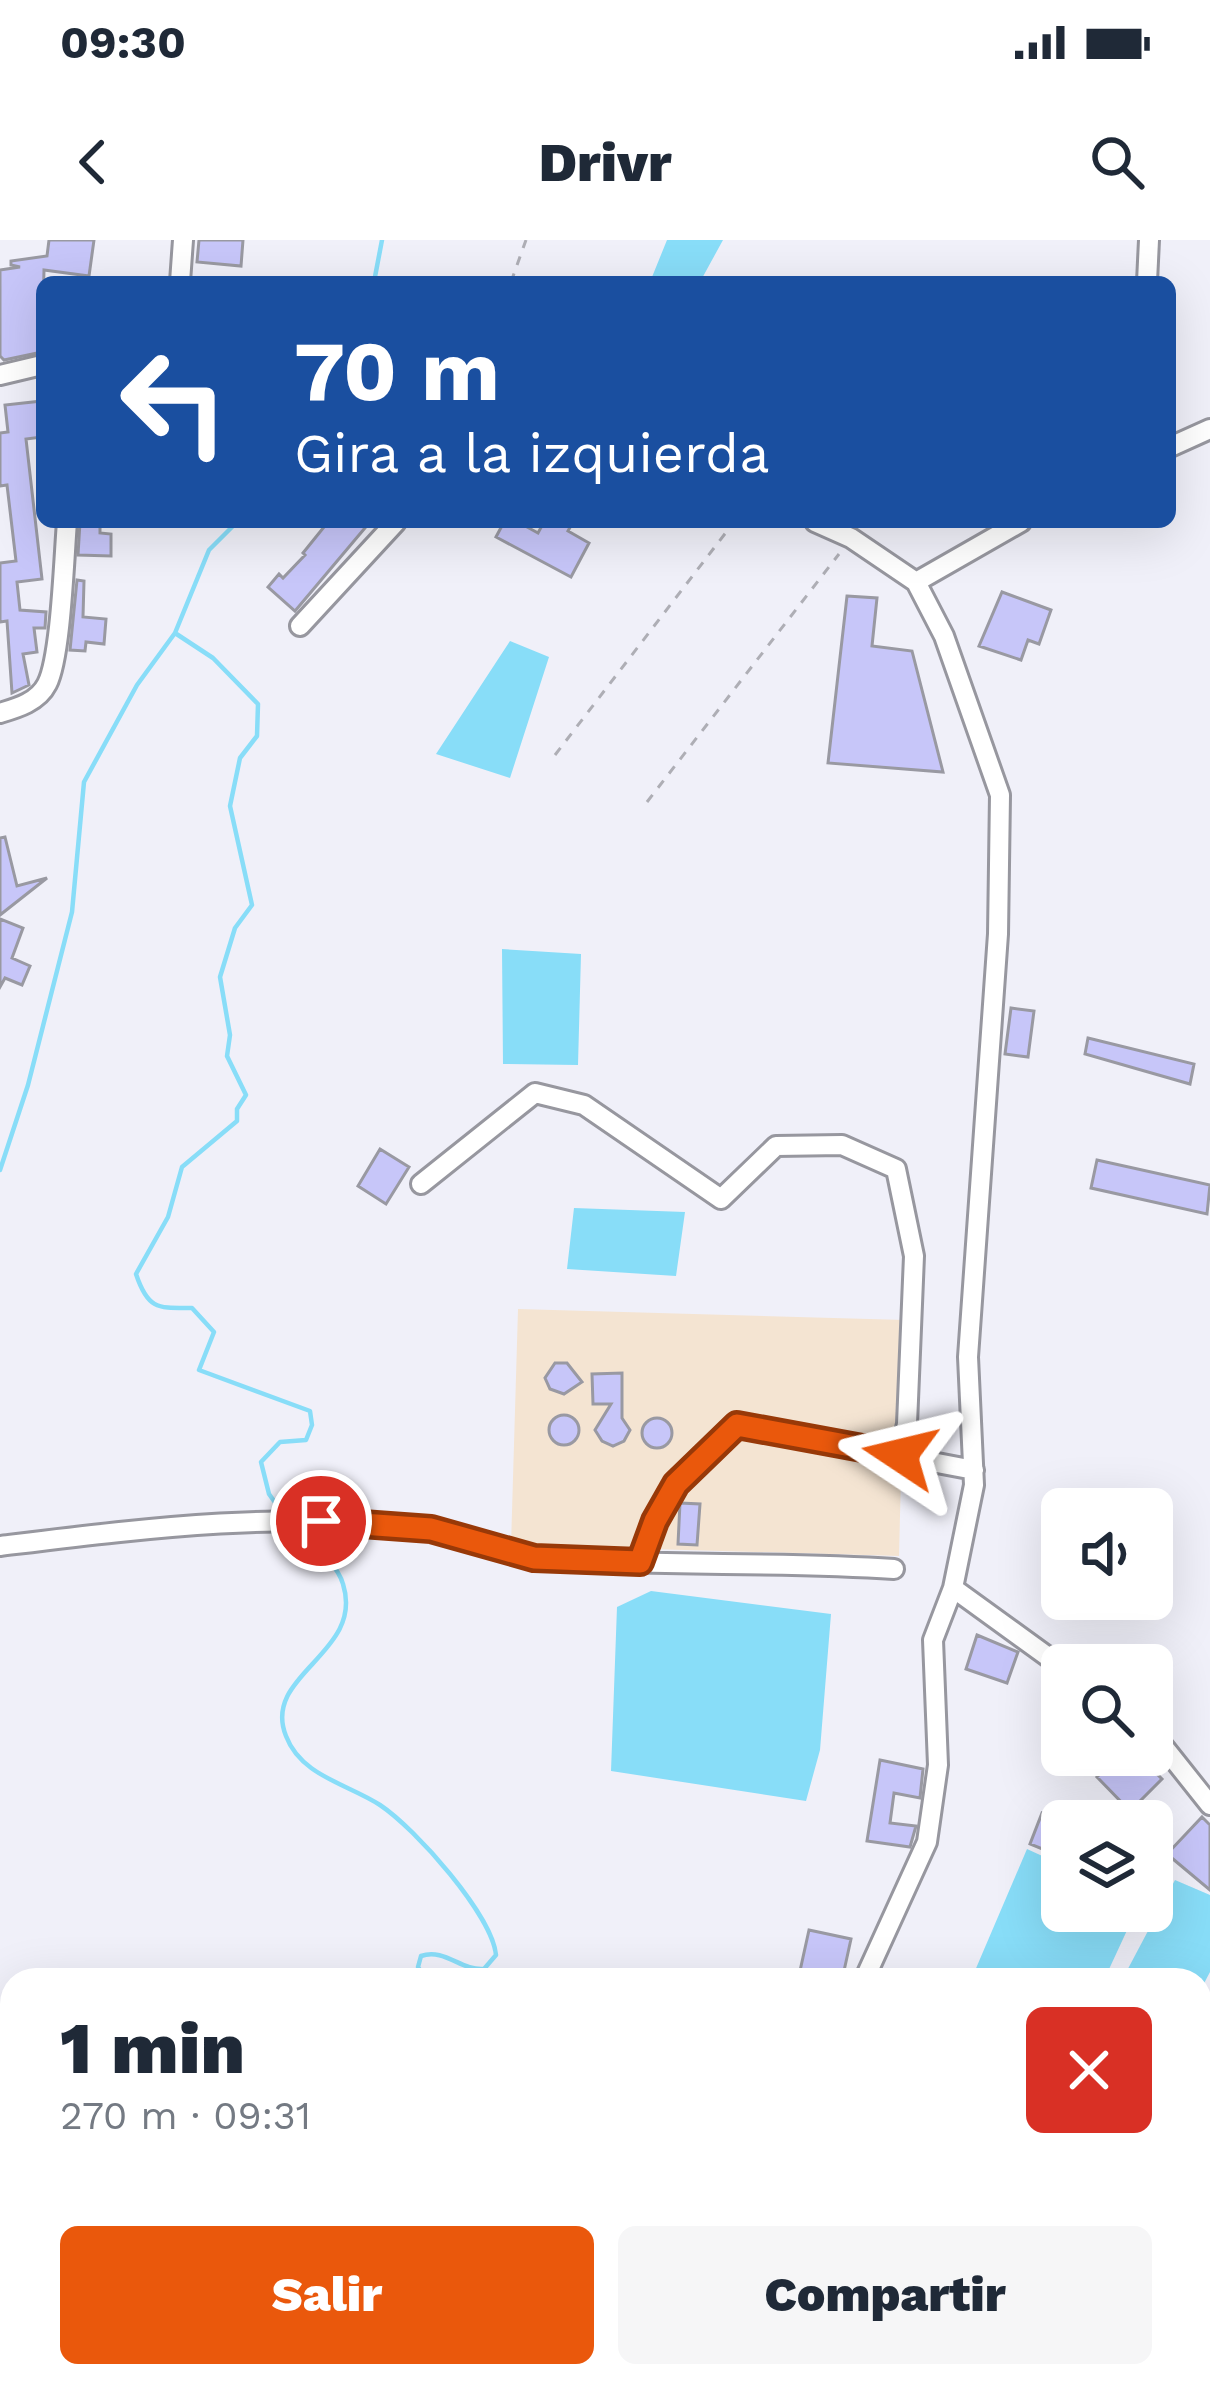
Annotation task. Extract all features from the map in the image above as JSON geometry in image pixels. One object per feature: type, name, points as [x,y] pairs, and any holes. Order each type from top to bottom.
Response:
[{"type":"street","points":[[180,276],[183,240]]},
{"type":"street","points":[[1147,276],[1149,240]]},
{"type":"street","points":[[0,374],[36,366]]},
{"type":"street","points":[[1176,444],[1210,429]]},
{"type":"street","points":[[0,713],[27,704],[47,684],[56,641],[66,528]]},
{"type":"street","points":[[300,626],[390,528]]},
{"type":"street","points":[[828,528],[916,582],[944,636],[1000,795],[998,934],[968,1357],[974,1485],[953,1588],[933,1640],[938,1765],[927,1842],[869,1968]]},
{"type":"street","points":[[916,582],[1010,528]]},
{"type":"street","points":[[422,1184],[535,1093],[584,1105],[722,1199],[776,1146],[842,1145],[896,1169],[914,1256],[908,1424],[900,1455]]},
{"type":"street","points":[[640,1562],[676,1484],[737,1425],[974,1470]]},
{"type":"street","points":[[0,1546],[238,1523],[321,1521],[431,1529],[534,1558],[894,1569]]},
{"type":"street","points":[[953,1588],[1041,1652]]},
{"type":"street","points":[[1173,1758],[1210,1804]]},
{"type":"path","points":[[513,276],[526,240]]},
{"type":"path","points":[[555,755],[729,528]]},
{"type":"path","points":[[646,802],[851,538]]},
{"type":"shaded area","points":[[518,1309],[905,1320],[899,1556],[511,1545]]},
{"type":"water","points":[[667,240],[723,240],[703,276],[652,276]]},
{"type":"water","points":[[510,641],[549,657],[510,778],[436,754]]},
{"type":"water","points":[[502,949],[581,954],[578,1065],[503,1064]]},
{"type":"water","points":[[574,1208],[685,1212],[676,1276],[567,1269]]},
{"type":"water","points":[[651,1591],[831,1614],[820,1750],[806,1801],[611,1771],[617,1607]]},
{"type":"water","points":[[1027,1849],[1041,1855],[1041,1932],[1126,1932],[1110,1968],[976,1968]]},
{"type":"water","points":[[1175,1880],[1210,1895],[1210,1968],[1128,1968],[1147,1932],[1173,1932]]},
{"type":"building","points":[[49,240],[94,240],[89,276],[44,270],[44,276],[36,276],[36,353],[4,360],[0,356],[0,270],[20,267],[11,261],[47,256]]},
{"type":"building","points":[[199,240],[243,240],[241,266],[197,262]]},
{"type":"building","points":[[36,402],[36,438],[26,439],[42,579],[17,582],[20,610],[46,612],[45,628],[34,628],[37,652],[23,654],[29,685],[12,693],[7,621],[0,622],[0,563],[16,561],[7,485],[0,486],[0,433],[8,432],[5,405]]},
{"type":"building","points":[[80,528],[100,528],[100,533],[111,534],[111,556],[78,555]]},
{"type":"building","points":[[323,528],[365,528],[295,611],[268,587],[279,574],[283,578]]},
{"type":"building","points":[[501,528],[529,528],[538,533],[541,528],[570,528],[589,543],[571,577],[496,537]]},
{"type":"building","points":[[77,580],[84,581],[83,617],[106,619],[104,644],[86,642],[85,651],[70,650]]},
{"type":"building","points":[[1002,592],[1051,610],[1039,644],[1028,640],[1021,660],[979,646]]},
{"type":"building","points":[[847,596],[877,598],[872,646],[912,651],[943,772],[828,763]]},
{"type":"building","points":[[5,837],[17,886],[47,878],[0,915],[0,838]]},
{"type":"building","points":[[0,919],[23,928],[12,958],[30,966],[22,985],[5,978],[0,987]]},
{"type":"building","points":[[1011,1008],[1034,1011],[1028,1057],[1005,1054]]},
{"type":"building","points":[[1088,1038],[1194,1064],[1190,1084],[1085,1054]]},
{"type":"building","points":[[380,1149],[409,1167],[386,1204],[358,1186]]},
{"type":"building","points":[[1097,1160],[1210,1185],[1207,1214],[1091,1188]]},
{"type":"building","points":[[555,1363],[567,1363],[582,1382],[564,1394],[550,1389],[545,1378]]},
{"type":"building","points":[[622,1373],[622,1418],[630,1430],[624,1441],[613,1446],[595,1430],[611,1404],[593,1404],[592,1374]]},
{"type":"building","points":[[564,1415],[575,1419],[579,1430],[575,1441],[564,1445],[553,1441],[549,1430],[553,1419]]},
{"type":"building","points":[[657,1418],[668,1422],[672,1433],[668,1444],[657,1448],[646,1444],[642,1433],[646,1422]]},
{"type":"building","points":[[680,1503],[700,1504],[697,1545],[678,1544]]},
{"type":"building","points":[[977,1635],[1018,1652],[1007,1683],[966,1669]]},
{"type":"building","points":[[880,1760],[923,1769],[920,1798],[894,1793],[890,1823],[916,1826],[910,1847],[867,1841]]},
{"type":"building","points":[[1097,1777],[1162,1779],[1141,1800],[1119,1800]]},
{"type":"building","points":[[1041,1816],[1041,1848],[1030,1844]]},
{"type":"building","points":[[1202,1817],[1210,1825],[1210,1890],[1173,1859],[1173,1848]]},
{"type":"building","points":[[809,1930],[851,1939],[845,1968],[801,1968]]},
{"type":"waterway","points":[[375,276],[382,240]]},
{"type":"waterway","points":[[0,1170],[28,1085],[72,912],[84,782],[137,685],[175,633],[209,550],[231,528]]},
{"type":"waterway","points":[[175,633],[213,658],[258,704],[257,736],[240,758],[230,806],[252,905],[235,928],[220,977],[230,1035],[227,1056],[246,1095],[237,1109],[237,1121],[182,1167],[168,1217],[136,1274],[150,1301],[163,1307],[192,1308],[214,1332],[199,1370],[310,1411],[312,1425],[306,1440],[280,1442],[261,1462],[269,1494],[284,1515]]},
{"type":"waterway","points":[[296,1528],[335,1569],[343,1584],[346,1608],[328,1647],[287,1696],[282,1715],[286,1736],[314,1770],[395,1817],[450,1874],[491,1938],[496,1955],[485,1968]]},
{"type":"waterway","points":[[419,1968],[421,1956],[430,1954],[476,1968]]},
{"type":"route","points":[[321,1521],[431,1529],[534,1558],[640,1562],[676,1484],[737,1425],[900,1455]]}]
